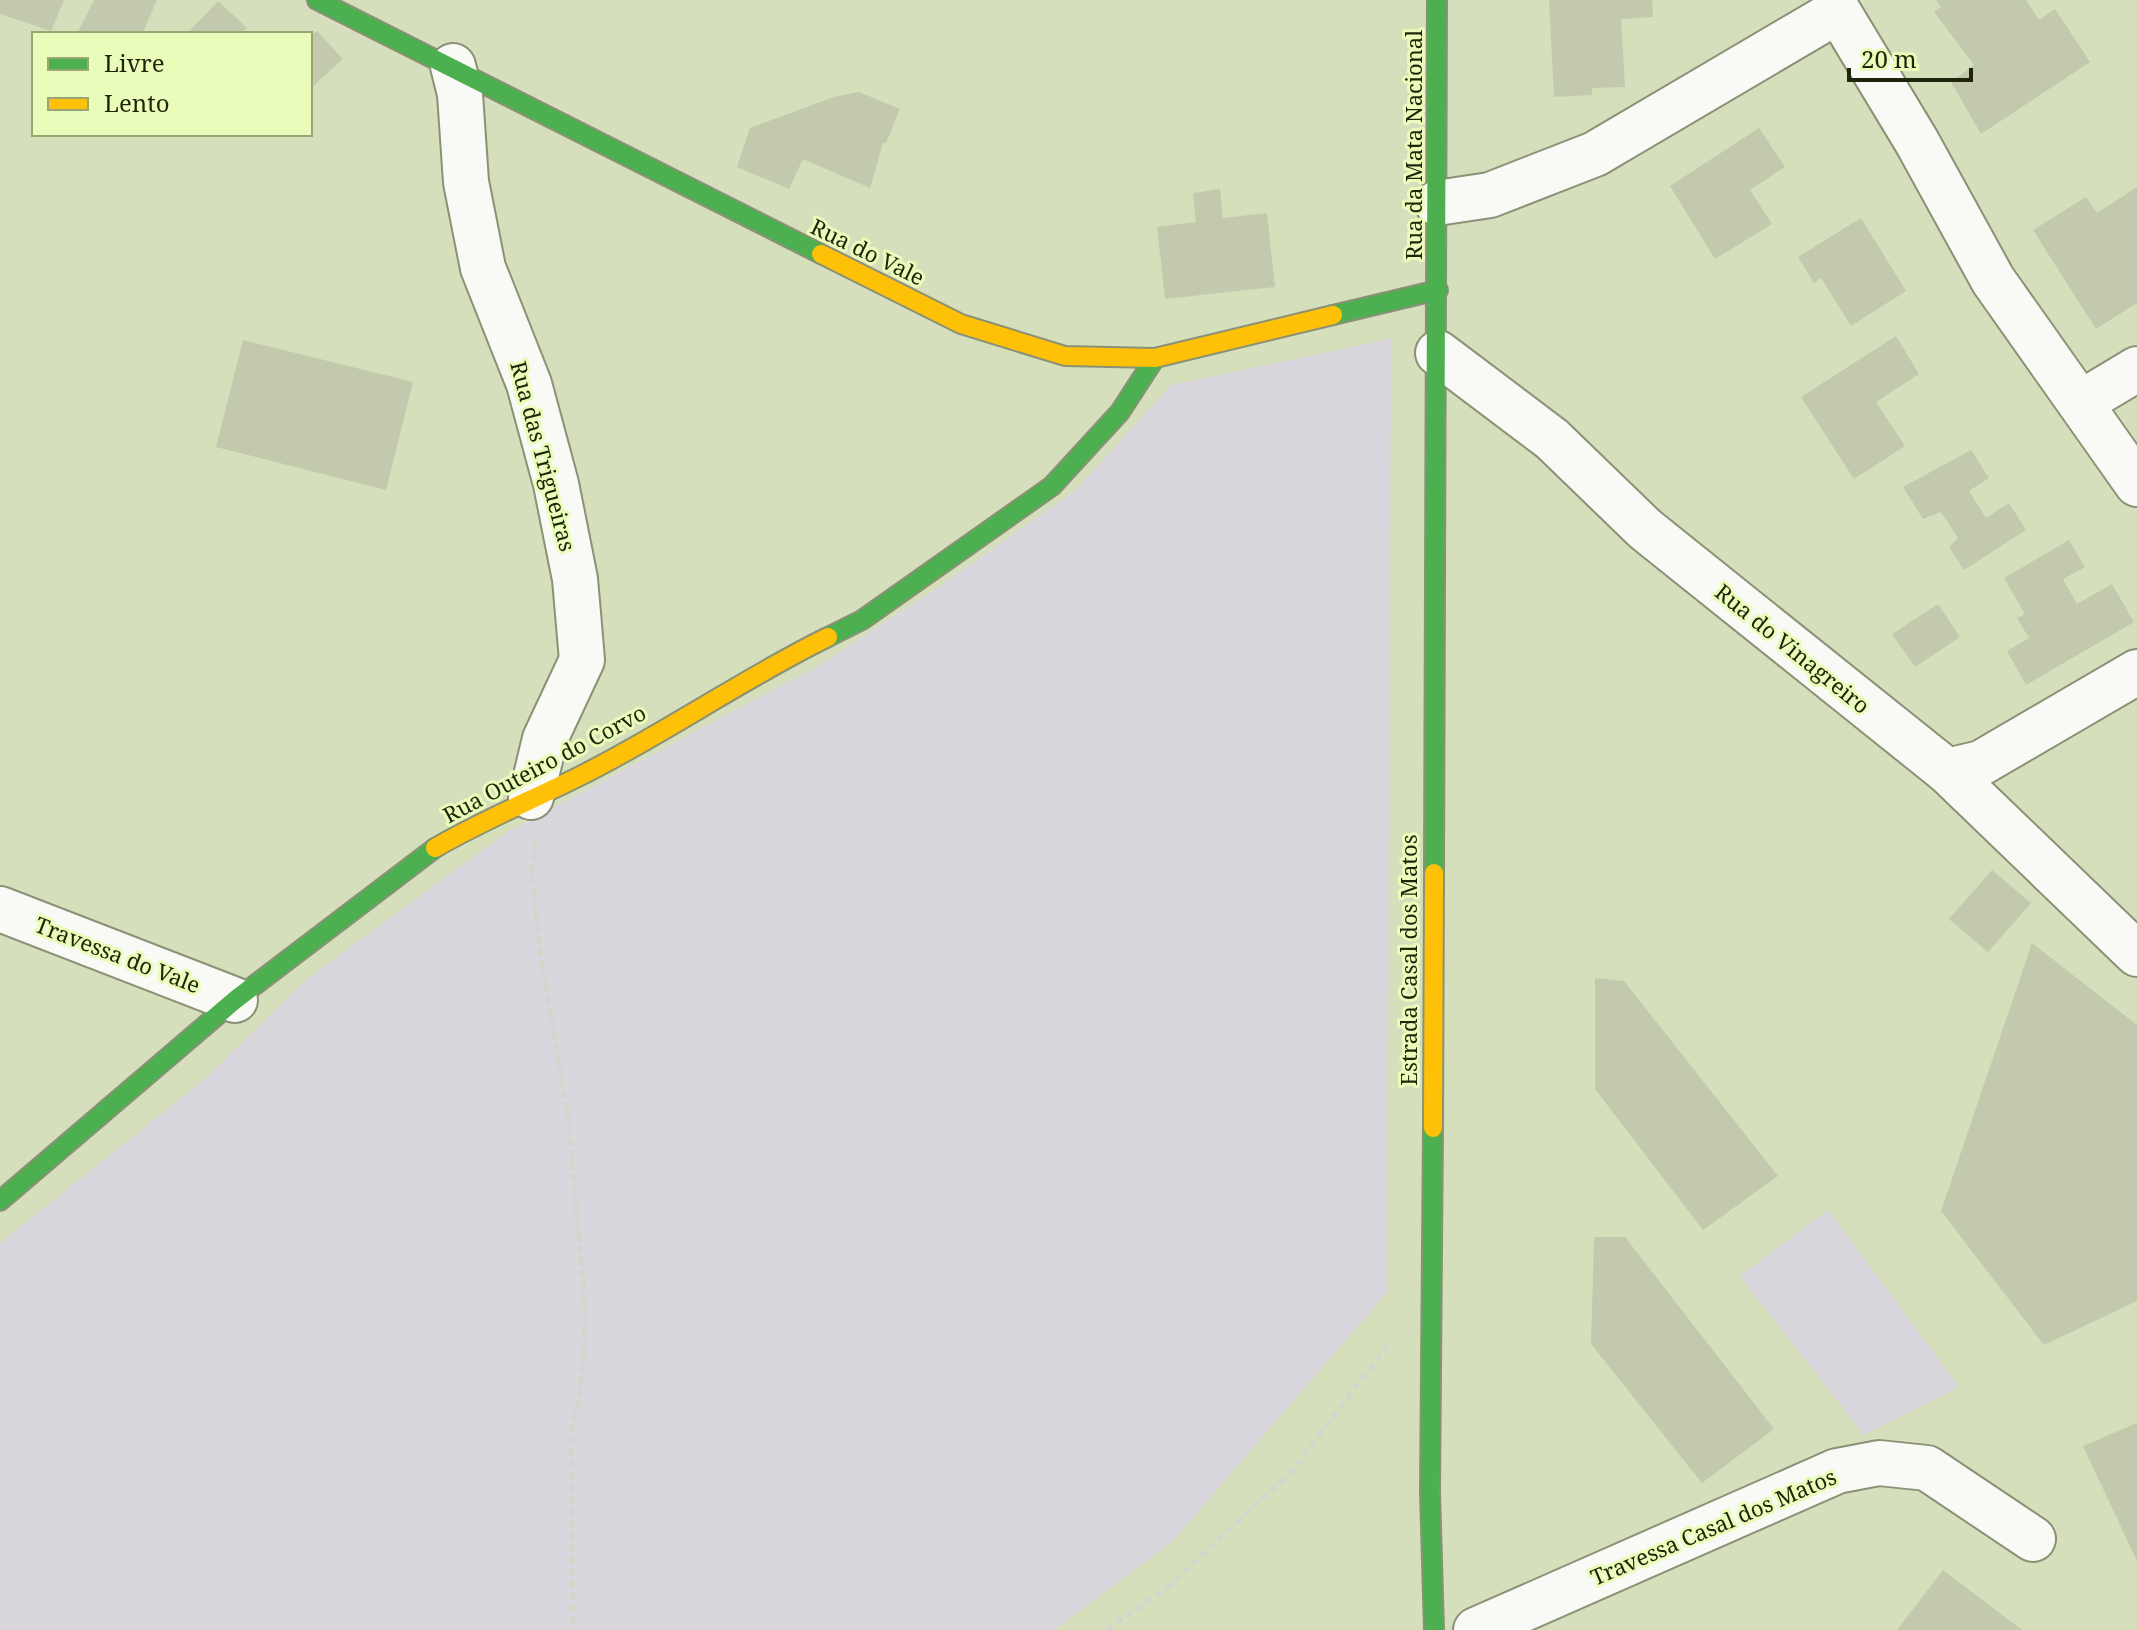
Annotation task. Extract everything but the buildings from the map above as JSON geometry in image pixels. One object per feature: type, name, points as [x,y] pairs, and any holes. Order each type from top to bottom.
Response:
[{"type":"street","name":"Rua do Vale","points":[[317,0],[961,324],[1065,356],[1155,358],[1438,290]]},
{"type":"street","name":"Rua da Mata Nacional","points":[[1437,0],[1438,290]]},
{"type":"street","points":[[1437,203],[1490,195],[1595,154],[1838,6],[1993,280],[2137,484]]},
{"type":"street","name":"Rua das Trigueiras","points":[[453,66],[460,94],[466,182],[483,268],[529,384],[556,484],[575,579],[582,660],[545,739],[531,797]]},
{"type":"street","name":"Estrada Casal dos Matos","points":[[1434,1630],[1430,1301],[1438,290]]},
{"type":"street","name":"Rua do Vinagreiro","points":[[1438,353],[1552,439],[1645,529],[1947,771],[2137,954]]},
{"type":"street","name":"Rua Outeiro do Corvo","points":[[0,1201],[235,1000],[437,847],[531,797],[578,777],[761,670],[862,620],[1052,486],[1120,412],[1155,358]]},
{"type":"street","points":[[2082,402],[2137,369]]},
{"type":"street","points":[[1947,771],[1981,763],[2137,672]]},
{"type":"street","name":"Travessa do Vale","points":[[0,909],[235,1000]]},
{"type":"street","name":"Travessa Casal dos Matos","points":[[1476,1630],[1837,1471],[1879,1463],[1927,1468],[2033,1539]]},
{"type":"path","points":[[531,797],[538,940],[569,1125],[584,1273],[585,1356],[571,1433],[573,1630]]},
{"type":"path","points":[[1106,1630],[1168,1587],[1291,1472],[1395,1336],[1430,1301]]},
{"type":"shaded area","points":[[1391,339],[1387,1292],[1173,1541],[1054,1630],[0,1630],[0,1243],[205,1079],[306,980],[507,832],[818,666],[937,588],[1076,490],[1171,385]]},
{"type":"shaded area","points":[[1828,1210],[1959,1387],[1864,1435],[1740,1276]]},
{"type":"traffic: fast","points":[[317,0],[821,254]]},
{"type":"traffic: fast","points":[[1434,873],[1437,0]]},
{"type":"traffic: fast","points":[[1333,315],[1438,290]]},
{"type":"traffic: fast","points":[[828,637],[862,620],[1052,486],[1120,412],[1155,358]]},
{"type":"traffic: fast","points":[[0,1201],[235,1000],[435,848]]},
{"type":"traffic: fast","points":[[1433,1128],[1430,1492],[1434,1630]]},
{"type":"traffic: slow","points":[[821,254],[961,324],[1065,356],[1155,358],[1333,315]]},
{"type":"traffic: slow","points":[[435,848],[610,761],[828,637]]},
{"type":"traffic: slow","points":[[1433,1128],[1434,873]]}]
